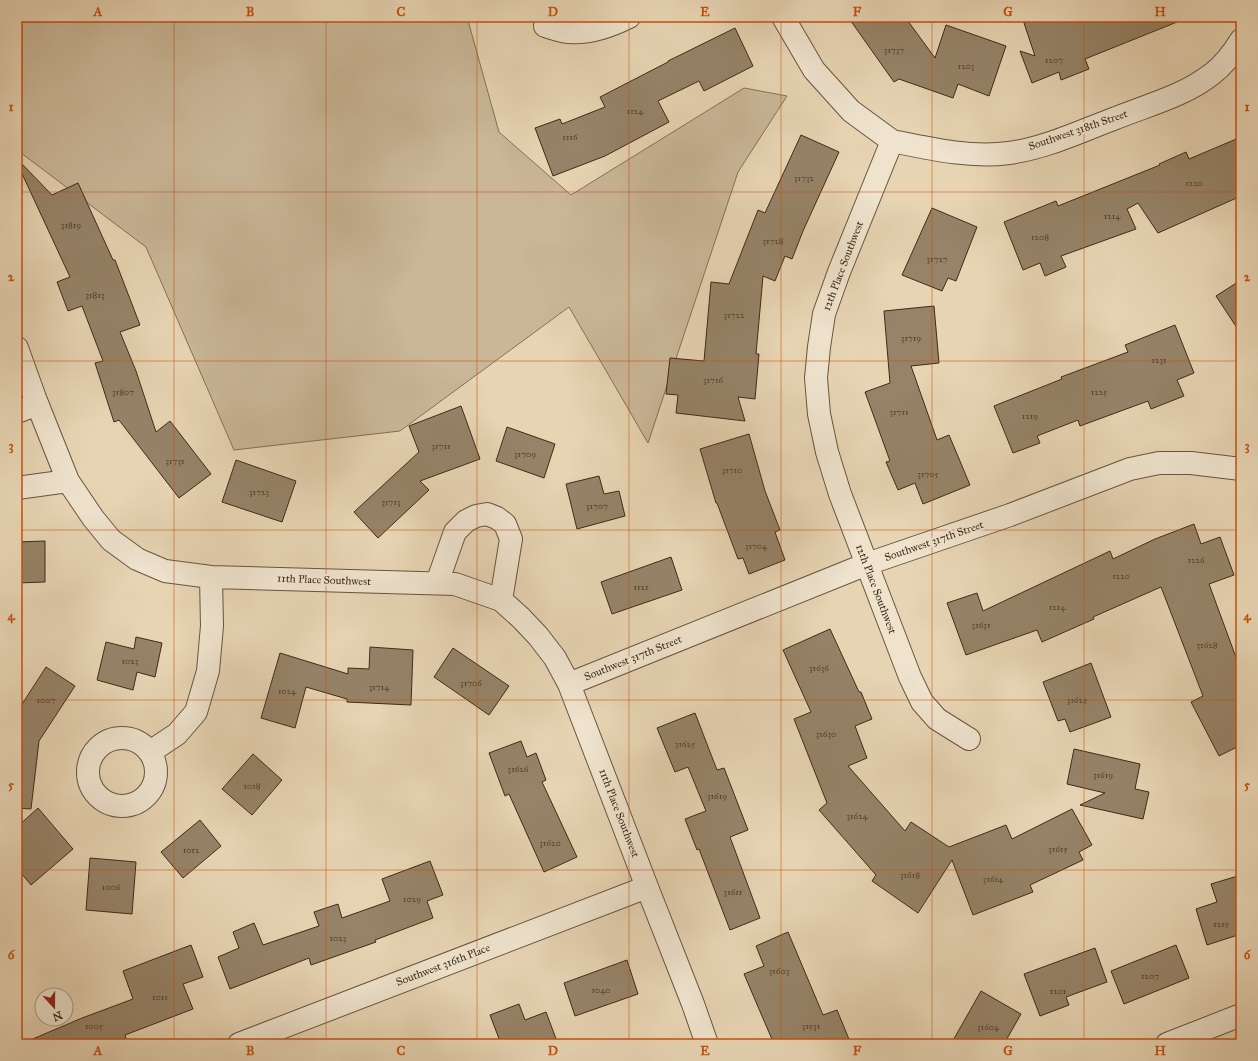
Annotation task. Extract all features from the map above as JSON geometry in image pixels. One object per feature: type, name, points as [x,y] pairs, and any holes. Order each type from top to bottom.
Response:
[{"type":"street","points":[[544,26],[568,32],[592,31],[616,24],[629,17]]},
{"type":"street","points":[[783,17],[819,76],[850,110],[892,142]]},
{"type":"street","name":"Southwest 318th Street","points":[[892,142],[936,150],[978,154],[1009,153],[1042,146],[1183,92],[1212,74],[1231,56],[1241,40]]},
{"type":"street","name":"12th Place Southwest","points":[[892,142],[839,272],[824,314],[816,378],[818,414],[827,452],[840,494],[910,677],[922,702],[936,719],[969,739]]},
{"type":"street","name":"11th Place Southwest","points":[[17,348],[37,404],[68,482],[92,518],[111,540],[137,559],[165,570],[211,577],[455,584],[501,600],[521,618],[538,636],[555,658],[569,684],[693,1004],[707,1044]]},
{"type":"street","points":[[17,412],[37,404]]},
{"type":"street","name":"Southwest 317th Street","points":[[569,684],[867,564],[1010,515],[1130,469],[1158,464],[1191,463],[1241,470]]},
{"type":"street","points":[[17,488],[68,482]]},
{"type":"street","points":[[437,583],[455,532],[466,521],[476,516],[487,514],[497,518],[505,524],[510,539],[501,600]]},
{"type":"street","points":[[150,752],[177,734],[196,712],[208,671],[212,626],[211,577]]},
{"type":"street","name":"Southwest 316th Place","points":[[239,1044],[647,887]]},
{"type":"street","points":[[1167,1044],[1241,1015]]},
{"type":"shaded area","points":[[17,17],[467,17],[499,132],[571,195],[744,88],[787,96],[738,172],[648,443],[569,307],[400,431],[234,450],[146,247],[17,150]]},
{"type":"building","points":[[848,17],[905,17],[935,58],[946,25],[1006,46],[989,96],[958,84],[953,98],[899,79],[894,82]]},
{"type":"building","points":[[1040,17],[1187,18],[1085,59],[1089,69],[1061,80],[1059,72],[1032,83],[1020,51],[1035,56],[1024,23]]},
{"type":"building","points":[[735,28],[753,66],[704,91],[699,81],[658,101],[669,122],[605,156],[553,176],[535,128],[560,119],[562,124],[605,107],[600,97]]},
{"type":"building","points":[[801,135],[839,152],[792,259],[785,256],[775,281],[763,276],[756,354],[759,354],[755,399],[738,397],[745,421],[676,413],[678,395],[666,394],[670,358],[704,361],[711,282],[729,284],[758,210],[765,213]]},
{"type":"building","points":[[1241,137],[1241,196],[1158,233],[1138,203],[1127,209],[1136,229],[1061,256],[1066,267],[1045,276],[1040,263],[1023,270],[1004,222],[1056,201],[1058,206],[1160,165],[1159,164],[1186,152],[1189,159]]},
{"type":"building","points":[[21,163],[52,195],[78,183],[113,260],[115,260],[140,325],[120,332],[136,371],[156,432],[170,421],[211,474],[179,498],[119,420],[114,422],[95,363],[103,361],[82,306],[68,311],[57,282],[70,277],[18,165]]},
{"type":"building","points":[[932,208],[977,227],[956,281],[948,278],[942,291],[902,275]]},
{"type":"building","points":[[1241,280],[1241,334],[1216,296]]},
{"type":"building","points":[[934,306],[939,363],[911,366],[937,440],[949,435],[970,485],[923,504],[915,483],[898,490],[886,462],[890,461],[865,392],[890,383],[884,311]]},
{"type":"building","points":[[1175,325],[1194,373],[1177,380],[1184,396],[1151,409],[1148,401],[1080,426],[1078,420],[1037,436],[1040,443],[1013,453],[994,406],[1062,379],[1061,377],[1128,352],[1125,345]]},
{"type":"building","points":[[461,406],[480,459],[420,481],[429,490],[378,538],[354,512],[419,452],[409,426]]},
{"type":"building","points":[[507,427],[555,444],[544,478],[496,461]]},
{"type":"building","points":[[749,434],[765,491],[780,530],[775,532],[785,560],[749,574],[743,558],[738,559],[716,503],[700,449]]},
{"type":"building","points":[[236,460],[296,481],[282,522],[222,502]]},
{"type":"building","points":[[599,476],[604,494],[619,491],[625,516],[577,529],[566,484]]},
{"type":"building","points":[[1194,524],[1201,544],[1220,537],[1234,575],[1209,584],[1241,671],[1241,745],[1219,756],[1191,702],[1203,696],[1161,587],[1093,617],[1094,619],[1042,642],[1037,630],[966,655],[947,603],[977,593],[983,611],[1110,551],[1113,559],[1155,539]]},
{"type":"building","points":[[45,541],[45,582],[17,583],[17,542]]},
{"type":"building","points":[[671,557],[682,590],[612,614],[601,582]]},
{"type":"building","points":[[830,629],[859,692],[861,692],[872,719],[855,726],[867,758],[848,766],[905,831],[911,822],[949,847],[1006,825],[1012,839],[1072,809],[1092,845],[1079,852],[1083,860],[1030,885],[1033,892],[973,915],[952,860],[918,913],[872,881],[876,875],[819,810],[827,803],[794,719],[811,712],[783,650]]},
{"type":"building","points":[[136,637],[162,643],[155,677],[137,672],[133,690],[97,680],[106,642],[134,649]]},
{"type":"building","points":[[370,647],[413,650],[411,705],[347,702],[347,699],[306,687],[295,728],[261,718],[280,653],[348,674],[348,668],[369,669]]},
{"type":"building","points":[[453,648],[509,686],[489,715],[434,677]]},
{"type":"building","points":[[1091,663],[1111,717],[1070,732],[1065,719],[1058,721],[1043,682]]},
{"type":"building","points":[[46,667],[75,686],[39,741],[31,809],[17,808],[17,712]]},
{"type":"building","points":[[695,713],[717,770],[724,768],[748,830],[730,837],[760,918],[730,930],[699,849],[697,850],[685,819],[706,811],[688,767],[675,772],[657,728]]},
{"type":"building","points":[[521,741],[527,757],[536,753],[546,780],[542,782],[577,857],[544,872],[509,794],[505,796],[489,753]]},
{"type":"building","points":[[1074,749],[1140,764],[1135,789],[1149,792],[1143,819],[1080,805],[1105,793],[1067,784]]},
{"type":"building","points":[[253,754],[282,780],[252,815],[222,789]]},
{"type":"building","points":[[38,808],[73,849],[31,885],[17,868],[17,827]]},
{"type":"building","points":[[200,820],[221,846],[183,878],[161,852]]},
{"type":"building","points":[[90,858],[136,862],[132,914],[86,910]]},
{"type":"building","points":[[430,861],[443,895],[427,901],[433,918],[375,940],[376,942],[311,965],[309,958],[230,989],[218,957],[239,948],[233,932],[254,923],[263,945],[319,926],[314,912],[338,904],[342,918],[390,901],[382,879]]},
{"type":"building","points":[[1241,875],[1241,934],[1207,945],[1196,909],[1217,902],[1211,884]]},
{"type":"building","points":[[788,932],[823,1015],[837,1010],[851,1044],[774,1044],[744,974],[764,966],[756,946]]},
{"type":"building","points":[[191,945],[203,977],[183,984],[193,1009],[125,1035],[126,1038],[110,1044],[21,1044],[61,1027],[74,1027],[74,1021],[133,999],[123,971]]},
{"type":"building","points":[[1176,945],[1189,978],[1124,1004],[1111,971]]},
{"type":"building","points":[[1095,948],[1107,982],[1066,997],[1069,1005],[1040,1016],[1024,974]]},
{"type":"building","points":[[627,960],[638,994],[575,1016],[564,983]]},
{"type":"building","points":[[981,991],[1021,1014],[1004,1044],[951,1044]]},
{"type":"building","points":[[519,1004],[525,1020],[546,1012],[558,1044],[501,1044],[490,1015]]}]
